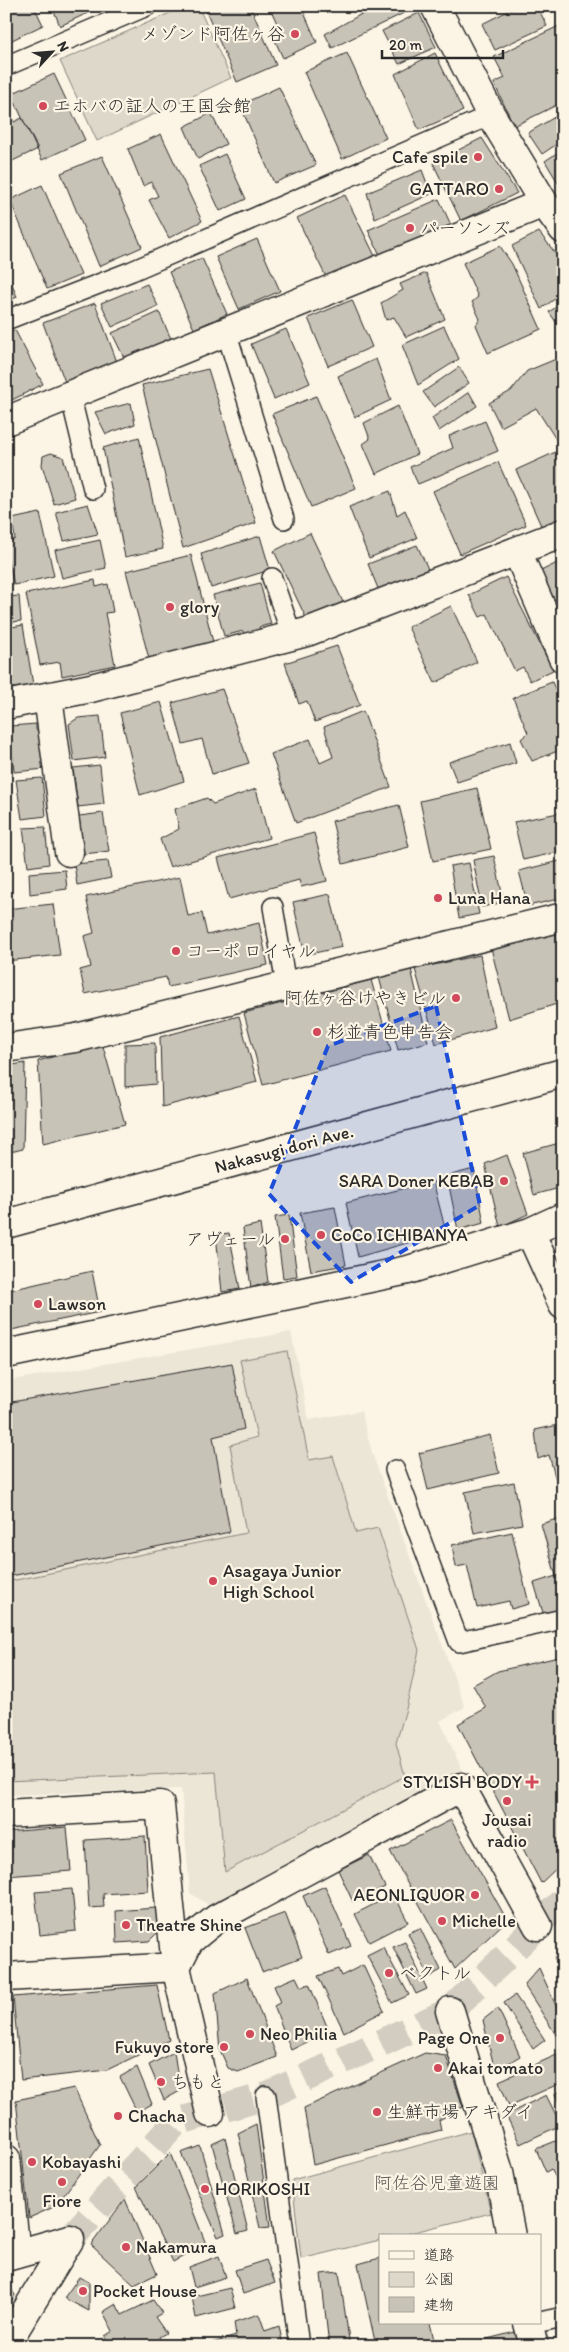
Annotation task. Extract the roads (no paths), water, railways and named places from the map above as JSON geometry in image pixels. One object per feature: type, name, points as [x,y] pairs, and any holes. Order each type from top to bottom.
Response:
[{"type":"street","points":[[435,6],[491,115],[544,203],[562,227]]},
{"type":"street","points":[[6,421],[544,203]]},
{"type":"street","points":[[6,705],[91,688],[292,636],[563,533]]},
{"type":"street","points":[[517,551],[563,658]]},
{"type":"street","points":[[48,697],[69,852]]},
{"type":"street","points":[[6,1048],[76,1038],[563,917]]},
{"type":"street","name":"Nakasugi dori Ave.","points":[[6,1224],[563,1073]]},
{"type":"street","points":[[6,1354],[408,1270],[530,1232],[563,1217]]},
{"type":"street","points":[[530,1232],[563,1306]]},
{"type":"street","points":[[176,1966],[189,1941],[216,1919],[461,1787],[538,1926]]},
{"type":"street","points":[[6,1814],[160,1805],[176,1966],[210,2113]]},
{"type":"street","points":[[6,1977],[176,1966]]},
{"type":"street","points":[[450,2011],[499,2172],[511,2234]]},
{"type":"street","points":[[6,2159],[11,2255],[70,2239],[6,2344]]},
{"type":"lane","points":[[6,66],[147,6]]},
{"type":"lane","points":[[6,320],[132,271],[491,115]]},
{"type":"lane","points":[[226,331],[284,519]]},
{"type":"lane","points":[[70,394],[93,489]]},
{"type":"lane","points":[[272,578],[292,636]]},
{"type":"lane","points":[[273,907],[286,985]]},
{"type":"lane","points":[[395,1470],[459,1642],[563,1619]]},
{"type":"lane","points":[[266,2096],[299,2346]]},
{"type":"lane","points":[[533,2328],[563,2317]]},
{"type":"tunnel","points":[[70,2239],[176,2122],[266,2096],[450,2011],[563,1901]]},
{"type":"place","name":"メゾンド阿佐ヶ谷","points":[[295,34]]},
{"type":"place","name":"エホバの証人の王国会館","points":[[43,106]]},
{"type":"place","name":"Cafe spile","points":[[478,157]]},
{"type":"place","name":"GATTARO","points":[[499,189]]},
{"type":"place","name":"パーソンズ","points":[[410,228]]},
{"type":"place","name":"glory","points":[[170,607]]},
{"type":"place","name":"Luna Hana","points":[[438,898]]},
{"type":"place","name":"コーポ ロイヤル","points":[[176,951]]},
{"type":"place","name":"阿佐ヶ谷けやきビル","points":[[456,998]]},
{"type":"place","name":"杉並青色申告会","points":[[317,1032]]},
{"type":"place","name":"SARA Doner KEBAB","points":[[504,1181]]},
{"type":"place","name":"CoCo ICHIBANYA","points":[[321,1235]]},
{"type":"place","name":"アヴェール","points":[[285,1239]]},
{"type":"place","name":"Lawson","points":[[38,1304]]},
{"type":"place","name":"Asagaya Junior High School","points":[[213,1581]]},
{"type":"place","name":"STYLISH BODY","points":[[532,1782]]},
{"type":"place","name":"Jousai radio","points":[[507,1801]]},
{"type":"place","name":"AEONLIQUOR","points":[[475,1895]]},
{"type":"place","name":"Michelle","points":[[442,1921]]},
{"type":"place","name":"Theatre Shine","points":[[126,1925]]},
{"type":"place","name":"ベクトル","points":[[389,1973]]},
{"type":"place","name":"Neo Philia","points":[[250,2034]]},
{"type":"place","name":"Page One","points":[[500,2038]]},
{"type":"place","name":"Fukuyo store","points":[[224,2047]]},
{"type":"place","name":"Akai tomato","points":[[438,2068]]},
{"type":"place","name":"ちもと","points":[[161,2082]]},
{"type":"place","name":"生鮮市場 アキダイ","points":[[377,2112]]},
{"type":"place","name":"Chacha","points":[[118,2116]]},
{"type":"place","name":"Kobayashi","points":[[32,2162]]},
{"type":"place","name":"Fiore","points":[[62,2182]]},
{"type":"place","name":"HORIKOSHI","points":[[205,2189]]},
{"type":"place","name":"Nakamura","points":[[126,2247]]},
{"type":"place","name":"Pocket House","points":[[83,2291]]},
{"type":"park label","name":"阿佐谷児童遊園","points":[[437,2183]]}]
